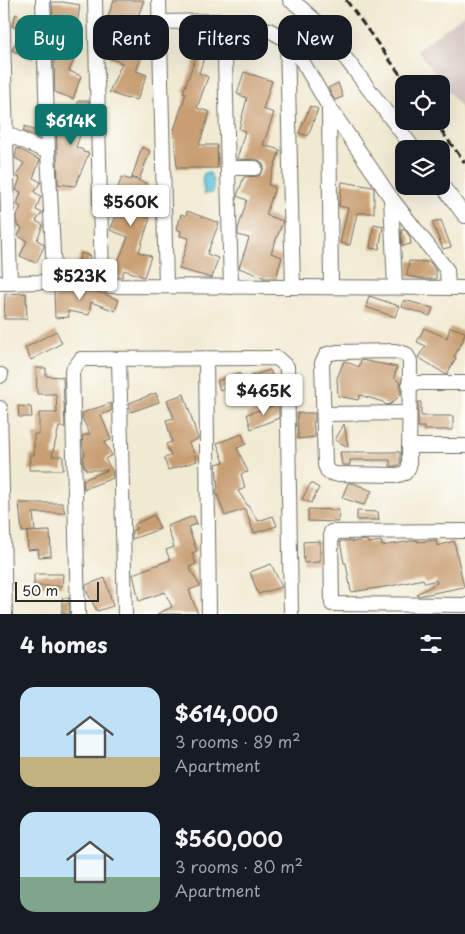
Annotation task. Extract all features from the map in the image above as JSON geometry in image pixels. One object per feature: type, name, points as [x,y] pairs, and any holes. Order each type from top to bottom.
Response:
[{"type":"street","points":[[2,0],[5,133],[5,283],[44,282],[54,273],[42,0]]},
{"type":"street","points":[[94,0],[102,279],[109,286],[465,288]]},
{"type":"street","points":[[159,0],[160,15]]},
{"type":"street","points":[[290,0],[322,27],[407,140]]},
{"type":"street","points":[[161,60],[166,286]]},
{"type":"street","points":[[225,60],[231,287]]},
{"type":"street","points":[[287,60],[293,287]]},
{"type":"street","points":[[301,60],[328,107],[391,198],[447,270],[448,287]]},
{"type":"street","points":[[328,107],[331,287]]},
{"type":"street","points":[[5,133],[48,152]]},
{"type":"street","points":[[228,168],[255,168]]},
{"type":"street","points":[[449,195],[465,216]]},
{"type":"street","points":[[391,198],[395,287]]},
{"type":"street","points":[[395,351],[406,354],[410,362],[409,413],[409,467],[405,473],[398,475],[335,474],[328,472],[325,465],[322,363],[327,354],[337,352],[395,351]]},
{"type":"street","points":[[78,614],[72,370],[81,359],[277,358],[287,367],[290,614]]},
{"type":"street","points":[[119,359],[125,614]]},
{"type":"street","points":[[206,359],[208,614]]},
{"type":"street","points":[[409,383],[465,383]]},
{"type":"street","points":[[0,408],[2,578],[5,614]]},
{"type":"street","points":[[324,414],[409,413]]},
{"type":"street","points":[[409,446],[465,446]]},
{"type":"street","points":[[465,531],[331,532],[332,604],[465,605]]},
{"type":"shaded area","points":[[465,14],[465,113],[450,93],[450,75],[436,75],[417,50]]},
{"type":"water","points":[[204,173],[210,173],[213,180],[213,193],[204,194],[202,179]]},
{"type":"building","points":[[114,0],[144,0],[139,15],[108,15]]},
{"type":"building","points":[[52,2],[80,5],[78,15],[52,15]]},
{"type":"building","points":[[15,17],[15,28],[12,26]]},
{"type":"building","points":[[54,60],[74,60],[69,71],[81,76],[73,99],[55,92]]},
{"type":"building","points":[[114,60],[141,60],[136,71],[147,75],[137,100],[127,99],[109,92],[122,63]]},
{"type":"building","points":[[195,60],[203,60],[199,73],[208,77],[197,108],[210,112],[199,145],[217,145],[218,168],[177,168],[174,130],[186,93],[183,92]]},
{"type":"building","points":[[244,72],[272,81],[263,109],[274,113],[263,145],[280,150],[268,185],[275,187],[266,215],[283,221],[271,253],[282,257],[276,278],[263,278],[239,268],[249,238],[238,235],[247,200],[237,196],[244,177],[259,176],[264,168],[259,160],[237,159],[245,131],[239,129],[247,98],[237,94]]},
{"type":"building","points":[[338,83],[343,97],[335,100],[328,88]]},
{"type":"building","points":[[78,101],[89,101],[89,104],[87,116],[76,147],[83,150],[83,152],[89,153],[75,186],[58,184],[56,117],[76,117]]},
{"type":"building","points":[[310,106],[318,109],[308,136],[299,133]]},
{"type":"building","points":[[25,126],[39,133],[38,138],[23,131]]},
{"type":"building","points":[[142,147],[150,151],[139,180],[132,177]]},
{"type":"building","points":[[17,148],[40,160],[33,178],[41,182],[34,192],[41,196],[36,210],[42,213],[36,221],[43,225],[37,240],[44,244],[44,247],[36,263],[20,256],[27,241],[18,236],[22,228],[17,225],[17,215],[21,207],[17,204],[21,192],[16,190],[20,178],[16,176],[24,163],[15,158]]},
{"type":"building","points":[[122,177],[148,184],[139,214],[150,218],[139,252],[151,256],[144,277],[124,270],[122,277],[112,276],[128,237],[110,230],[121,205],[112,202]]},
{"type":"building","points":[[342,182],[374,188],[374,213],[357,213],[350,245],[340,243],[348,208],[339,206]]},
{"type":"building","points":[[187,211],[219,223],[207,254],[218,258],[212,278],[179,269],[189,238],[180,236],[181,231],[177,229],[181,214],[186,216]]},
{"type":"building","points":[[441,220],[451,247],[443,249],[432,222]]},
{"type":"building","points":[[374,224],[383,226],[379,249],[370,248]]},
{"type":"building","points":[[401,230],[405,230],[410,237],[411,244],[402,246]]},
{"type":"building","points":[[81,253],[90,256],[84,277],[74,274]]},
{"type":"building","points":[[409,261],[430,262],[436,271],[436,279],[407,276]]},
{"type":"building","points":[[88,288],[119,300],[115,311],[91,302],[89,315],[68,311],[69,317],[55,318],[54,289]]},
{"type":"building","points":[[26,293],[27,319],[4,319],[5,294]]},
{"type":"building","points":[[369,296],[399,306],[395,317],[366,307]]},
{"type":"building","points":[[404,300],[433,308],[430,316],[402,307]]},
{"type":"building","points":[[450,327],[465,332],[454,357],[456,358],[447,374],[445,374],[418,357],[426,346],[417,342],[424,328],[447,338]]},
{"type":"building","points":[[56,331],[62,343],[31,360],[25,348]]},
{"type":"building","points":[[361,360],[397,367],[394,377],[400,383],[401,394],[391,404],[386,405],[383,402],[360,395],[358,400],[338,396],[337,378],[344,361],[359,367]]},
{"type":"building","points":[[36,368],[46,368],[46,376],[63,377],[65,427],[59,427],[52,456],[63,456],[63,470],[29,470],[30,455],[34,455],[34,434],[39,434],[39,413],[57,413],[56,394],[37,394]]},
{"type":"building","points":[[270,370],[275,382],[256,389],[251,376]]},
{"type":"building","points":[[239,373],[244,380],[220,390],[217,381]]},
{"type":"building","points":[[156,393],[159,402],[131,412],[129,403]]},
{"type":"building","points":[[184,394],[198,439],[189,443],[197,461],[168,470],[164,458],[171,456],[166,444],[172,442],[166,420],[174,418],[167,400]]},
{"type":"building","points":[[418,402],[421,402],[421,416],[453,416],[453,430],[424,430],[424,427],[418,427]]},
{"type":"building","points":[[111,403],[111,411],[101,415],[111,440],[104,442],[112,455],[105,459],[113,472],[113,478],[84,489],[83,480],[108,470],[86,470],[83,463],[83,456],[85,455],[82,436],[90,434],[82,418],[82,413]]},
{"type":"building","points":[[279,404],[279,418],[251,429],[247,414]]},
{"type":"building","points":[[18,406],[31,407],[32,417],[19,417]]},
{"type":"building","points":[[297,413],[315,413],[315,422],[313,422],[315,437],[298,439]]},
{"type":"building","points":[[344,424],[348,447],[335,440]]},
{"type":"building","points":[[242,434],[246,444],[237,448],[248,472],[241,474],[245,488],[238,491],[258,521],[273,516],[277,526],[254,533],[245,509],[225,516],[216,492],[218,489],[216,464],[224,462],[217,443]]},
{"type":"building","points":[[340,452],[400,452],[400,464],[390,466],[390,460],[350,460],[350,465],[342,465]]},
{"type":"building","points":[[311,483],[319,488],[311,503],[302,499]]},
{"type":"building","points":[[348,483],[353,483],[372,491],[364,505],[342,498]]},
{"type":"building","points":[[19,503],[62,503],[65,513],[33,513],[35,531],[22,532]]},
{"type":"building","points":[[308,509],[339,510],[338,522],[308,521]]},
{"type":"building","points":[[357,511],[378,512],[379,520],[357,520]]},
{"type":"building","points":[[154,515],[160,529],[132,539],[132,530],[136,529],[135,524]]},
{"type":"building","points":[[194,516],[197,524],[188,527],[197,551],[192,553],[196,564],[189,567],[200,586],[189,590],[198,614],[157,614],[172,607],[165,592],[139,601],[133,574],[170,560],[166,550],[174,547],[167,526]]},
{"type":"building","points":[[50,531],[51,556],[39,557],[38,549],[28,550],[27,532]]},
{"type":"building","points":[[367,540],[368,543],[381,541],[382,546],[417,540],[418,542],[436,540],[437,546],[454,541],[464,587],[418,596],[417,594],[437,583],[436,580],[425,583],[423,579],[351,592],[340,541]]},
{"type":"building","points":[[320,541],[320,562],[304,563],[303,542]]},
{"type":"building","points":[[271,564],[282,587],[258,594],[250,572]]},
{"type":"building","points":[[34,574],[63,574],[62,586],[34,586]]},
{"type":"building","points":[[105,578],[113,606],[97,611],[86,590],[86,585]]},
{"type":"building","points":[[62,598],[69,598],[69,614],[62,614]]},
{"type":"railway","points":[[346,0],[400,75]]},
{"type":"railway","points":[[441,130],[465,163]]}]
